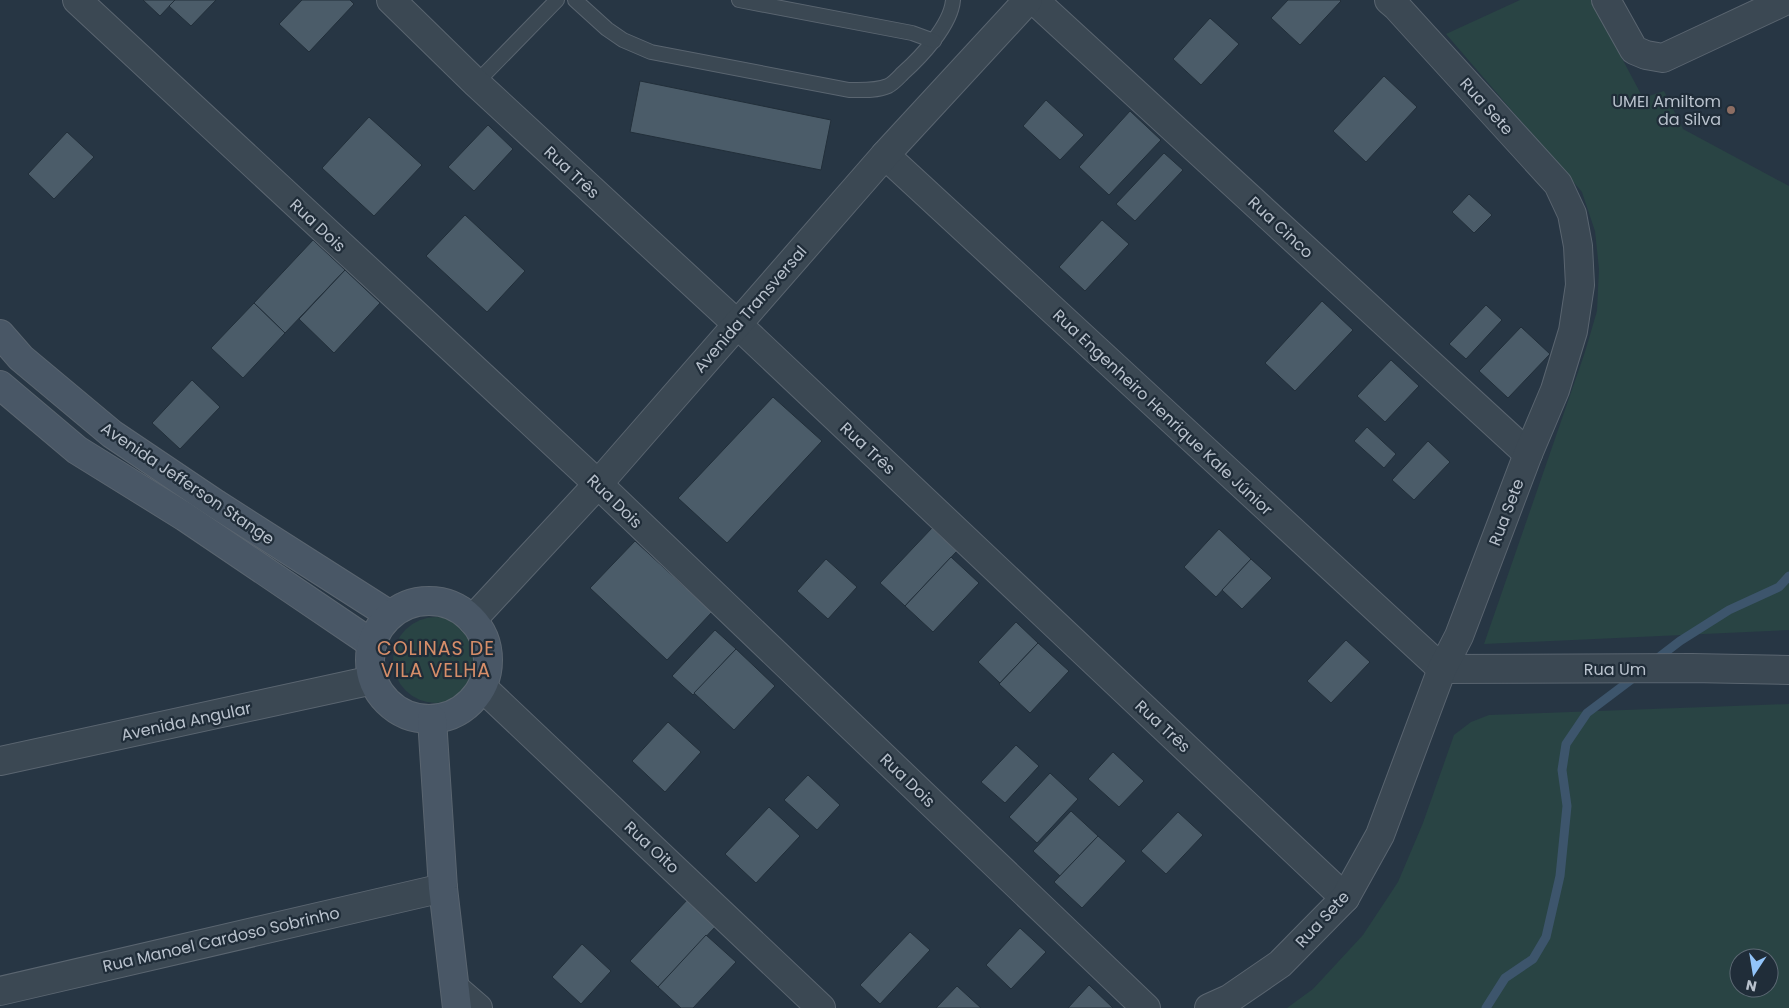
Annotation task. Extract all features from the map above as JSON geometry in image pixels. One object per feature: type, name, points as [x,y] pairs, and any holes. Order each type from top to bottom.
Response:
[{"type":"street","name":"Rua Dois","points":[[76,0],[598,484],[1146,1008]]},
{"type":"street","name":"Rua Três","points":[[391,0],[476,83],[736,324],[1345,898]]},
{"type":"street","name":"Avenida Transversal","points":[[472,620],[598,484],[736,324],[885,156],[1028,0]]},
{"type":"street","name":"Rua Cinco","points":[[1034,0],[1528,454]]},
{"type":"street","points":[[1606,0],[1634,50],[1646,55],[1663,58],[1787,0]]},
{"type":"street","name":"Rua Sete","points":[[1209,1008],[1229,999],[1280,964],[1345,898],[1380,835],[1442,669],[1459,636],[1528,454],[1555,390],[1573,331],[1580,285],[1578,246],[1572,214],[1558,184],[1398,2]]},
{"type":"street","name":"Rua Engenheiro Henrique Kale Júnior","points":[[885,156],[1442,669]]},
{"type":"street","name":"Avenida Jefferson Stange","points":[[0,334],[21,358],[112,434],[216,504],[390,614]]},
{"type":"street","name":"Avenida Jefferson Stange","points":[[0,385],[77,450],[185,517],[372,643]]},
{"type":"street","points":[[423,601],[441,602],[458,608],[472,620],[483,635],[488,652],[487,670],[482,687],[473,700],[461,710],[447,716],[432,719],[414,717],[396,709],[382,696],[373,680],[369,662],[372,643],[379,628],[390,614],[406,605],[423,601]]},
{"type":"street","name":"Rua Um","points":[[1442,669],[1692,668],[1789,670]]},
{"type":"street","name":"Avenida Angular","points":[[0,762],[373,680]]},
{"type":"street","name":"Rua Oito","points":[[482,687],[821,1008]]},
{"type":"street","points":[[432,719],[442,888],[457,998],[478,1008]]},
{"type":"street","name":"Rua Manoel Cardoso Sobrinho","points":[[0,991],[442,888]]},
{"type":"lane","points":[[476,83],[557,0]]},
{"type":"lane","points":[[576,0],[607,29],[623,40],[651,52],[849,90],[865,90],[890,85],[923,55],[934,41],[952,8],[953,0]]},
{"type":"lane","points":[[739,0],[912,33],[934,41]]},
{"type":"green space","points":[[1520,0],[1591,0],[1643,98],[1664,91],[1683,129],[1789,186],[1789,630],[1484,644],[1585,352],[1597,311],[1599,269],[1595,231],[1582,192],[1446,34]]},
{"type":"green space","points":[[436,617],[453,620],[467,629],[476,643],[479,660],[476,677],[467,691],[453,700],[436,703],[419,700],[405,691],[396,677],[393,660],[396,643],[405,629],[419,620]]},
{"type":"green space","points":[[1789,704],[1789,1008],[1287,1008],[1313,989],[1363,935],[1398,882],[1423,823],[1454,735],[1471,722],[1489,715]]},
{"type":"building","points":[[143,0],[175,0],[160,16]]},
{"type":"building","points":[[175,0],[216,0],[191,26],[169,6]]},
{"type":"building","points":[[302,0],[350,0],[354,4],[309,52],[279,24]]},
{"type":"building","points":[[1288,0],[1341,1],[1300,45],[1271,18]]},
{"type":"building","points":[[1210,18],[1239,44],[1201,85],[1173,59]]},
{"type":"building","points":[[1384,76],[1417,107],[1366,162],[1333,131]]},
{"type":"building","points":[[640,81],[831,120],[821,170],[630,132]]},
{"type":"building","points":[[1046,100],[1084,135],[1060,160],[1023,126]]},
{"type":"building","points":[[1130,111],[1161,140],[1109,195],[1079,167]]},
{"type":"building","points":[[369,117],[422,165],[374,216],[322,168]]},
{"type":"building","points":[[488,125],[513,149],[474,191],[448,167]]},
{"type":"building","points":[[67,132],[94,157],[54,199],[28,174]]},
{"type":"building","points":[[1164,153],[1183,170],[1135,221],[1116,204]]},
{"type":"building","points":[[1469,194],[1492,215],[1474,233],[1452,212]]},
{"type":"building","points":[[465,215],[525,271],[487,312],[426,256]]},
{"type":"building","points":[[1102,220],[1129,244],[1085,291],[1059,267]]},
{"type":"building","points":[[313,240],[345,270],[285,333],[254,303]]},
{"type":"building","points":[[345,270],[380,303],[334,353],[299,319]]},
{"type":"building","points":[[1322,301],[1353,330],[1295,391],[1265,363]]},
{"type":"building","points":[[254,303],[285,333],[243,378],[211,348]]},
{"type":"building","points":[[1486,305],[1502,320],[1466,359],[1449,344]]},
{"type":"building","points":[[1521,327],[1550,354],[1508,398],[1479,371]]},
{"type":"building","points":[[1391,360],[1419,386],[1385,422],[1357,396]]},
{"type":"building","points":[[192,380],[220,407],[180,449],[152,423]]},
{"type":"building","points":[[773,397],[822,441],[727,543],[678,498]]},
{"type":"building","points":[[1367,427],[1396,454],[1384,468],[1354,441]]},
{"type":"building","points":[[1428,441],[1450,462],[1414,500],[1392,480]]},
{"type":"building","points":[[932,528],[957,551],[905,606],[880,583]]},
{"type":"building","points":[[1219,529],[1251,559],[1216,597],[1184,567]]},
{"type":"building","points":[[635,541],[712,612],[667,660],[590,588]]},
{"type":"building","points":[[951,557],[979,583],[933,632],[905,606]]},
{"type":"building","points":[[826,559],[857,587],[828,619],[797,591]]},
{"type":"building","points":[[1251,559],[1272,578],[1242,609],[1222,590]]},
{"type":"building","points":[[1016,622],[1038,643],[1000,683],[978,662]]},
{"type":"building","points":[[715,630],[736,649],[693,695],[672,676]]},
{"type":"building","points":[[1346,640],[1370,662],[1331,703],[1307,681]]},
{"type":"building","points":[[1038,643],[1069,671],[1030,713],[999,684]]},
{"type":"building","points":[[736,649],[775,686],[734,730],[694,693]]},
{"type":"building","points":[[668,722],[701,752],[665,792],[632,761]]},
{"type":"building","points":[[1016,745],[1039,766],[1005,803],[981,782]]},
{"type":"building","points":[[1113,752],[1144,781],[1119,807],[1088,779]]},
{"type":"building","points":[[1050,773],[1078,799],[1037,843],[1009,817]]},
{"type":"building","points":[[808,775],[840,805],[817,830],[784,800]]},
{"type":"building","points":[[769,807],[800,836],[756,883],[725,854]]},
{"type":"building","points":[[1071,811],[1098,836],[1060,876],[1033,851]]},
{"type":"building","points":[[1178,812],[1203,835],[1166,874],[1141,851]]},
{"type":"building","points":[[1098,836],[1126,861],[1082,908],[1054,882]]},
{"type":"building","points":[[688,899],[717,925],[658,987],[630,961]]},
{"type":"building","points":[[1020,928],[1046,952],[1011,989],[986,965]]},
{"type":"building","points":[[910,932],[930,950],[880,1004],[860,985]]},
{"type":"building","points":[[706,935],[736,962],[693,1008],[681,1008],[658,987]]},
{"type":"building","points":[[582,944],[611,971],[581,1004],[552,977]]},
{"type":"building","points":[[1089,985],[1113,1008],[1068,1008]]},
{"type":"building","points":[[957,986],[981,1008],[936,1008]]},
{"type":"waterway","points":[[1654,661],[1680,641],[1729,610],[1779,587],[1789,576]]},
{"type":"waterway","points":[[1486,1008],[1505,978],[1533,959],[1546,937],[1560,876],[1567,806],[1562,770],[1566,744],[1587,713],[1636,676]]},
{"type":"place","name":"UMEI Amiltom da Silva","points":[[1731,110]]},
{"type":"district","name":"COLINAS DE VILA VELHA","points":[[436,659]]}]
